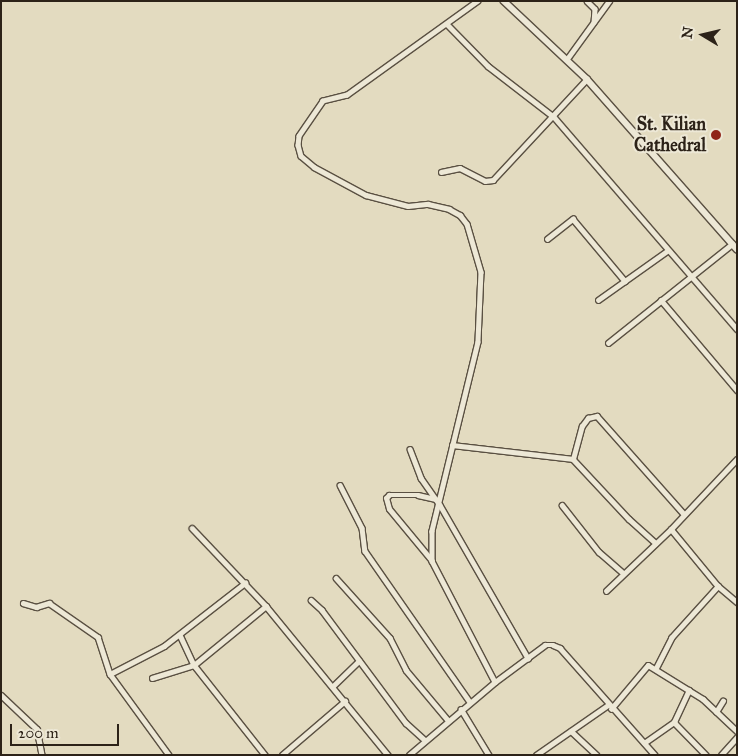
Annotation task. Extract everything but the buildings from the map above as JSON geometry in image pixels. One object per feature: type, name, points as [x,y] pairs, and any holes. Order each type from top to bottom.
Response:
[{"type":"main road","points":[[504,1],[587,79],[737,249]]},
{"type":"street","points":[[432,562],[432,531],[440,506],[452,445],[478,342],[482,272],[467,224],[460,214],[449,210],[428,204],[408,206],[366,195],[314,166],[301,156],[298,145],[299,136],[323,101],[347,95],[478,1]]},
{"type":"street","points":[[587,1],[595,9],[594,23]]},
{"type":"street","points":[[567,59],[609,1]]},
{"type":"street","points":[[447,24],[488,66],[554,117],[737,329]]},
{"type":"street","points":[[441,172],[460,168],[485,181],[493,180],[554,117],[587,79]]},
{"type":"street","points":[[547,239],[573,219],[624,282]]},
{"type":"street","points":[[608,343],[732,244]]},
{"type":"street","points":[[598,300],[668,251]]},
{"type":"street","points":[[661,300],[737,390]]},
{"type":"street","points":[[573,459],[582,426],[588,418],[597,416],[684,514]]},
{"type":"street","points":[[452,445],[573,459],[629,519],[656,543]]},
{"type":"street","points":[[410,449],[421,478],[436,499],[528,658]]},
{"type":"street","points":[[606,591],[622,572],[671,529],[737,459]]},
{"type":"street","points":[[340,485],[362,528],[366,551],[470,702]]},
{"type":"street","points":[[436,499],[418,495],[389,495],[386,498],[389,509],[432,562],[495,682]]},
{"type":"street","points":[[562,505],[599,552],[622,572]]},
{"type":"street","points":[[192,528],[266,606],[388,755]]},
{"type":"street","points":[[671,529],[718,586],[737,602]]},
{"type":"street","points":[[336,578],[390,638],[406,670],[448,720]]},
{"type":"street","points":[[110,674],[150,655],[180,635],[245,583]]},
{"type":"street","points":[[656,668],[672,638],[718,586]]},
{"type":"street","points":[[311,600],[322,610],[406,723],[424,739]]},
{"type":"street","points":[[23,603],[36,607],[49,604],[98,637],[110,674],[169,755]]},
{"type":"street","points":[[152,678],[194,665],[266,606]]},
{"type":"street","points":[[180,635],[194,665],[265,755]]},
{"type":"street","points":[[409,755],[424,739],[460,709],[545,645],[560,648],[610,707],[655,755]]},
{"type":"street","points":[[333,686],[359,662]]},
{"type":"street","points":[[536,755],[610,707],[632,686],[638,673],[648,665],[656,668],[689,690],[737,731]]},
{"type":"street","points":[[644,743],[674,722],[689,690]]},
{"type":"street","points":[[1,695],[38,729],[42,755]]},
{"type":"street","points":[[282,755],[345,701]]},
{"type":"street","points":[[716,712],[723,701]]},
{"type":"street","points":[[460,709],[489,755]]},
{"type":"street","points":[[674,722],[706,755]]},
{"type":"street","points":[[571,731],[597,755]]},
{"type":"street","points":[[721,755],[737,737]]},
{"type":"place","name":"St. Kilian Cathedral","points":[[716,135]]}]
